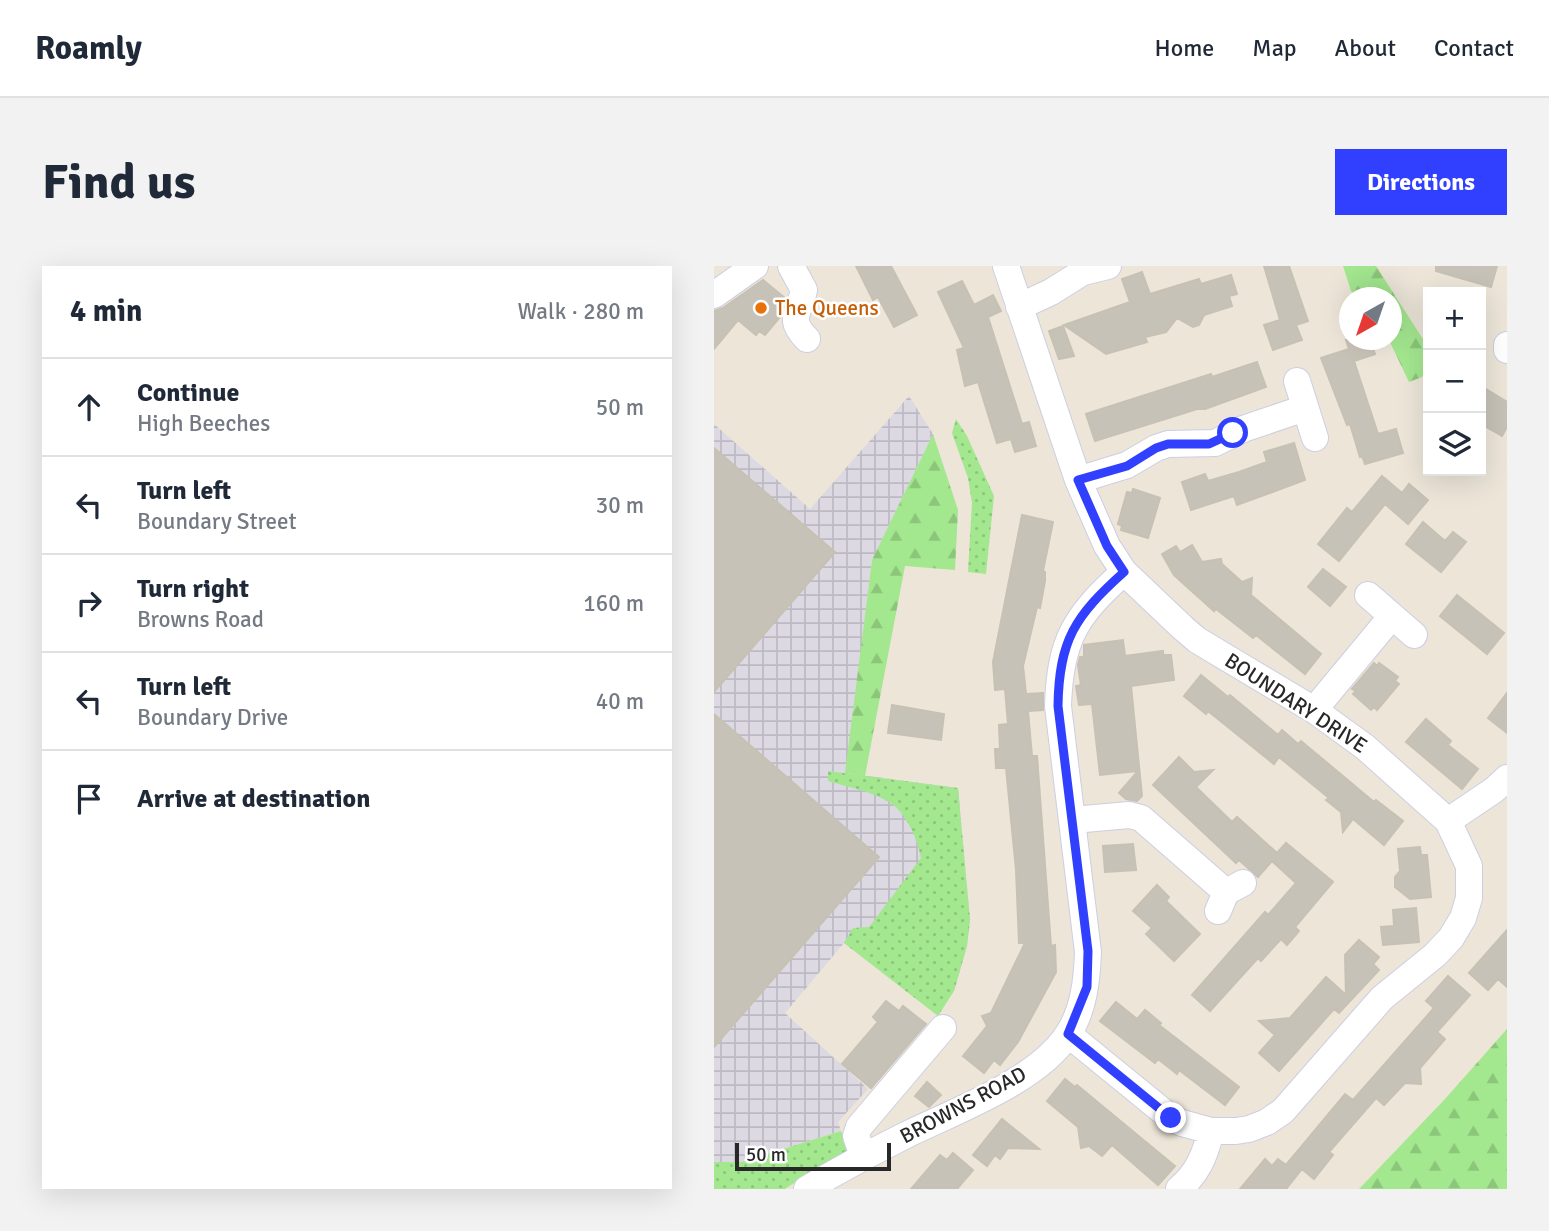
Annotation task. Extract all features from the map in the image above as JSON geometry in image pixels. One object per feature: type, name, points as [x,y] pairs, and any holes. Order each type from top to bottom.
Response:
[{"type":"street","points":[[714,295],[755,266]]},
{"type":"street","points":[[791,266],[804,290],[795,318],[796,328],[807,339]]},
{"type":"street","name":"BOUNDARY DRIVE","points":[[1006,266],[1078,480],[1107,546],[1124,572],[1197,639],[1314,710],[1366,747],[1448,821],[1469,866],[1469,898],[1463,918],[1451,938],[1435,955],[1382,998],[1283,1111],[1266,1122],[1249,1129],[1211,1131],[1171,1118],[1068,1034]]},
{"type":"street","points":[[1019,307],[1051,292],[1083,272],[1108,266]]},
{"type":"street","points":[[1297,382],[1315,438]]},
{"type":"street","points":[[1078,480],[1127,466],[1156,448],[1168,444],[1215,443],[1243,429],[1306,408]]},
{"type":"street","name":"BROWNS ROAD","points":[[807,1189],[863,1156],[1020,1079],[1046,1059],[1068,1034],[1087,987],[1088,951],[1058,706],[1062,660],[1069,637],[1081,615],[1098,595],[1124,572]]},
{"type":"street","points":[[1368,595],[1414,635]]},
{"type":"street","points":[[1314,710],[1392,616]]},
{"type":"street","points":[[1448,821],[1507,778]]},
{"type":"street","points":[[1073,820],[1129,815],[1141,818],[1229,895]]},
{"type":"street","points":[[863,1156],[856,1136],[859,1127],[943,1028]]},
{"type":"street","points":[[1179,1189],[1190,1180],[1201,1164],[1211,1131]]},
{"type":"shaded area","points":[[909,396],[933,434],[872,560],[846,773],[958,788],[970,920],[967,946],[954,991],[844,943],[785,1013],[868,1089],[838,1122],[841,1131],[741,1162],[714,1162],[714,424],[810,509]]},
{"type":"green space","points":[[1343,266],[1376,266],[1389,287],[1350,287]]},
{"type":"green space","points":[[1402,306],[1423,339],[1423,376],[1409,382],[1394,350],[1402,350]]},
{"type":"green space","points":[[956,419],[967,436],[994,496],[986,574],[968,572],[972,503],[968,478],[952,433]]},
{"type":"green space","points":[[933,434],[958,510],[955,570],[905,566],[865,776],[845,773],[872,560]]},
{"type":"green space","points":[[828,771],[958,788],[970,920],[967,946],[954,991],[938,1016],[844,943],[853,928],[869,927],[921,858],[910,826],[900,811],[873,794],[828,781]]},
{"type":"green space","points":[[1507,1029],[1507,1189],[1359,1189],[1445,1099]]},
{"type":"green space","points":[[841,1131],[850,1152],[818,1167],[785,1189],[714,1189],[714,1162],[741,1162]]},
{"type":"building","points":[[856,266],[891,266],[917,315],[894,327],[878,297],[873,300]]},
{"type":"building","points":[[1264,266],[1289,266],[1308,321],[1296,325],[1302,340],[1273,350],[1264,325],[1280,320]]},
{"type":"building","points":[[1436,266],[1497,266],[1491,287],[1436,271]]},
{"type":"building","points":[[1142,272],[1150,294],[1199,279],[1201,284],[1231,275],[1237,294],[1229,296],[1232,306],[1204,315],[1199,325],[1193,327],[1177,318],[1166,332],[1145,337],[1147,342],[1106,354],[1064,325],[1130,302],[1122,279]]},
{"type":"building","name":"The Queens","points":[[763,280],[785,298],[780,317],[765,335],[759,331],[756,335],[738,320],[714,349],[714,311],[723,308]]},
{"type":"building","points":[[962,281],[974,305],[993,295],[1001,311],[988,317],[1022,424],[1029,422],[1036,446],[1015,452],[1011,439],[997,443],[978,382],[965,386],[957,350],[964,348],[938,292]]},
{"type":"building","points":[[1063,326],[1074,356],[1059,359],[1049,331]]},
{"type":"building","points":[[1346,350],[1374,350],[1375,354],[1354,361],[1378,434],[1396,429],[1403,453],[1365,464],[1321,358]]},
{"type":"building","points":[[1257,362],[1266,387],[1205,409],[1197,409],[1095,441],[1086,414]]},
{"type":"building","points":[[1486,389],[1507,402],[1507,427],[1502,436],[1486,427]]},
{"type":"building","points":[[1294,443],[1305,480],[1237,505],[1234,496],[1191,510],[1182,482],[1205,474],[1208,481],[1239,472],[1267,462],[1264,452]]},
{"type":"building","points":[[714,448],[835,552],[714,692]]},
{"type":"building","points":[[1382,476],[1402,493],[1409,484],[1428,500],[1408,524],[1385,504],[1339,561],[1318,544],[1347,508],[1352,512]]},
{"type":"building","points":[[1133,489],[1160,498],[1148,538],[1121,530],[1122,526],[1118,524],[1127,492],[1132,493]]},
{"type":"building","points":[[1022,515],[1053,522],[1043,571],[1045,581],[1040,608],[1037,607],[1023,666],[1026,694],[1043,693],[1043,710],[1028,711],[1032,756],[1037,756],[1051,946],[1055,945],[1056,972],[1018,1042],[1000,1065],[994,1060],[984,1073],[963,1056],[987,1026],[982,1016],[991,1013],[1025,943],[1019,943],[1016,870],[1006,768],[996,768],[995,749],[1000,749],[999,725],[1008,724],[1005,689],[995,690],[993,662]]},
{"type":"building","points":[[1423,522],[1445,541],[1453,532],[1466,542],[1441,572],[1406,544]]},
{"type":"building","points":[[1192,545],[1202,562],[1221,559],[1222,564],[1242,582],[1252,578],[1251,595],[1321,654],[1305,674],[1256,635],[1253,638],[1216,609],[1214,611],[1174,575],[1162,554],[1176,546],[1180,552]]},
{"type":"building","points":[[1323,569],[1346,587],[1330,606],[1308,587]]},
{"type":"building","points":[[1457,595],[1504,633],[1487,654],[1440,616]]},
{"type":"building","points":[[1123,640],[1125,656],[1163,651],[1163,655],[1171,655],[1174,680],[1131,686],[1142,796],[1137,801],[1126,799],[1119,793],[1138,771],[1100,775],[1092,704],[1079,705],[1076,686],[1081,685],[1078,665],[1080,657],[1084,657],[1084,645]]},
{"type":"building","points":[[1374,663],[1377,666],[1379,663],[1398,677],[1395,681],[1399,684],[1377,710],[1374,707],[1371,710],[1353,694],[1356,691],[1352,689]]},
{"type":"building","points":[[1201,675],[1278,735],[1282,730],[1298,744],[1301,741],[1374,802],[1376,800],[1403,821],[1384,845],[1353,819],[1343,832],[1341,812],[1326,800],[1329,798],[1279,757],[1274,764],[1208,711],[1206,714],[1184,696]]},
{"type":"building","points":[[1507,693],[1507,733],[1488,718]]},
{"type":"building","points":[[892,705],[944,714],[941,740],[888,733]]},
{"type":"building","points":[[714,714],[879,857],[714,1047]]},
{"type":"building","points":[[1426,719],[1451,741],[1448,745],[1478,769],[1462,789],[1406,742]]},
{"type":"building","points":[[1179,757],[1194,772],[1213,770],[1196,787],[1232,822],[1237,817],[1277,853],[1286,843],[1333,882],[1295,927],[1299,931],[1287,945],[1281,939],[1261,961],[1258,958],[1210,1011],[1192,995],[1265,912],[1268,915],[1296,883],[1272,861],[1258,877],[1239,860],[1236,863],[1153,785]]},
{"type":"building","points":[[1133,844],[1136,870],[1105,872],[1103,846]]},
{"type":"building","points":[[1420,847],[1421,855],[1427,855],[1431,897],[1410,899],[1395,887],[1395,877],[1400,871],[1398,849]]},
{"type":"building","points":[[1157,885],[1169,897],[1166,901],[1200,934],[1174,961],[1146,934],[1152,928],[1133,911]]},
{"type":"building","points":[[1416,908],[1419,942],[1383,945],[1381,927],[1394,926],[1393,910]]},
{"type":"building","points":[[1507,930],[1507,987],[1498,979],[1488,990],[1469,973]]},
{"type":"building","points":[[1359,940],[1379,957],[1373,964],[1379,970],[1339,1013],[1334,1009],[1279,1071],[1259,1053],[1275,1035],[1259,1021],[1290,1018],[1326,977],[1346,995],[1345,955]]},
{"type":"building","points":[[1448,976],[1470,995],[1437,1032],[1445,1039],[1420,1068],[1421,1084],[1405,1083],[1384,1105],[1376,1098],[1329,1152],[1333,1155],[1314,1179],[1302,1169],[1286,1189],[1240,1189],[1265,1159],[1272,1166],[1278,1159],[1286,1165],[1345,1094],[1353,1100],[1434,1008],[1426,1001]]},
{"type":"building","points":[[886,1001],[899,1011],[903,1006],[926,1024],[871,1088],[842,1064],[878,1022],[873,1017]]},
{"type":"building","points":[[1116,1002],[1137,1019],[1145,1010],[1161,1023],[1159,1025],[1239,1087],[1225,1105],[1179,1070],[1177,1074],[1158,1059],[1155,1063],[1100,1021]]},
{"type":"building","points":[[1065,1079],[1075,1087],[1077,1085],[1175,1166],[1158,1185],[1112,1145],[1102,1156],[1089,1146],[1081,1148],[1078,1127],[1047,1101]]},
{"type":"building","points":[[927,1082],[941,1095],[929,1107],[915,1096]]},
{"type":"building","points":[[1002,1119],[1039,1149],[1008,1148],[1000,1159],[995,1155],[987,1166],[973,1155]]},
{"type":"building","points":[[953,1153],[973,1170],[957,1189],[911,1189],[940,1155],[947,1160]]},
{"type":"place","name":"The Queens","points":[[761,308]]},
{"type":"route","points":[[1171,1118],[1068,1034],[1087,987],[1088,951],[1058,706],[1058,683],[1069,637],[1081,615],[1098,595],[1124,572],[1090,513],[1078,480],[1127,466],[1156,448],[1168,444],[1215,443],[1233,433]]}]
